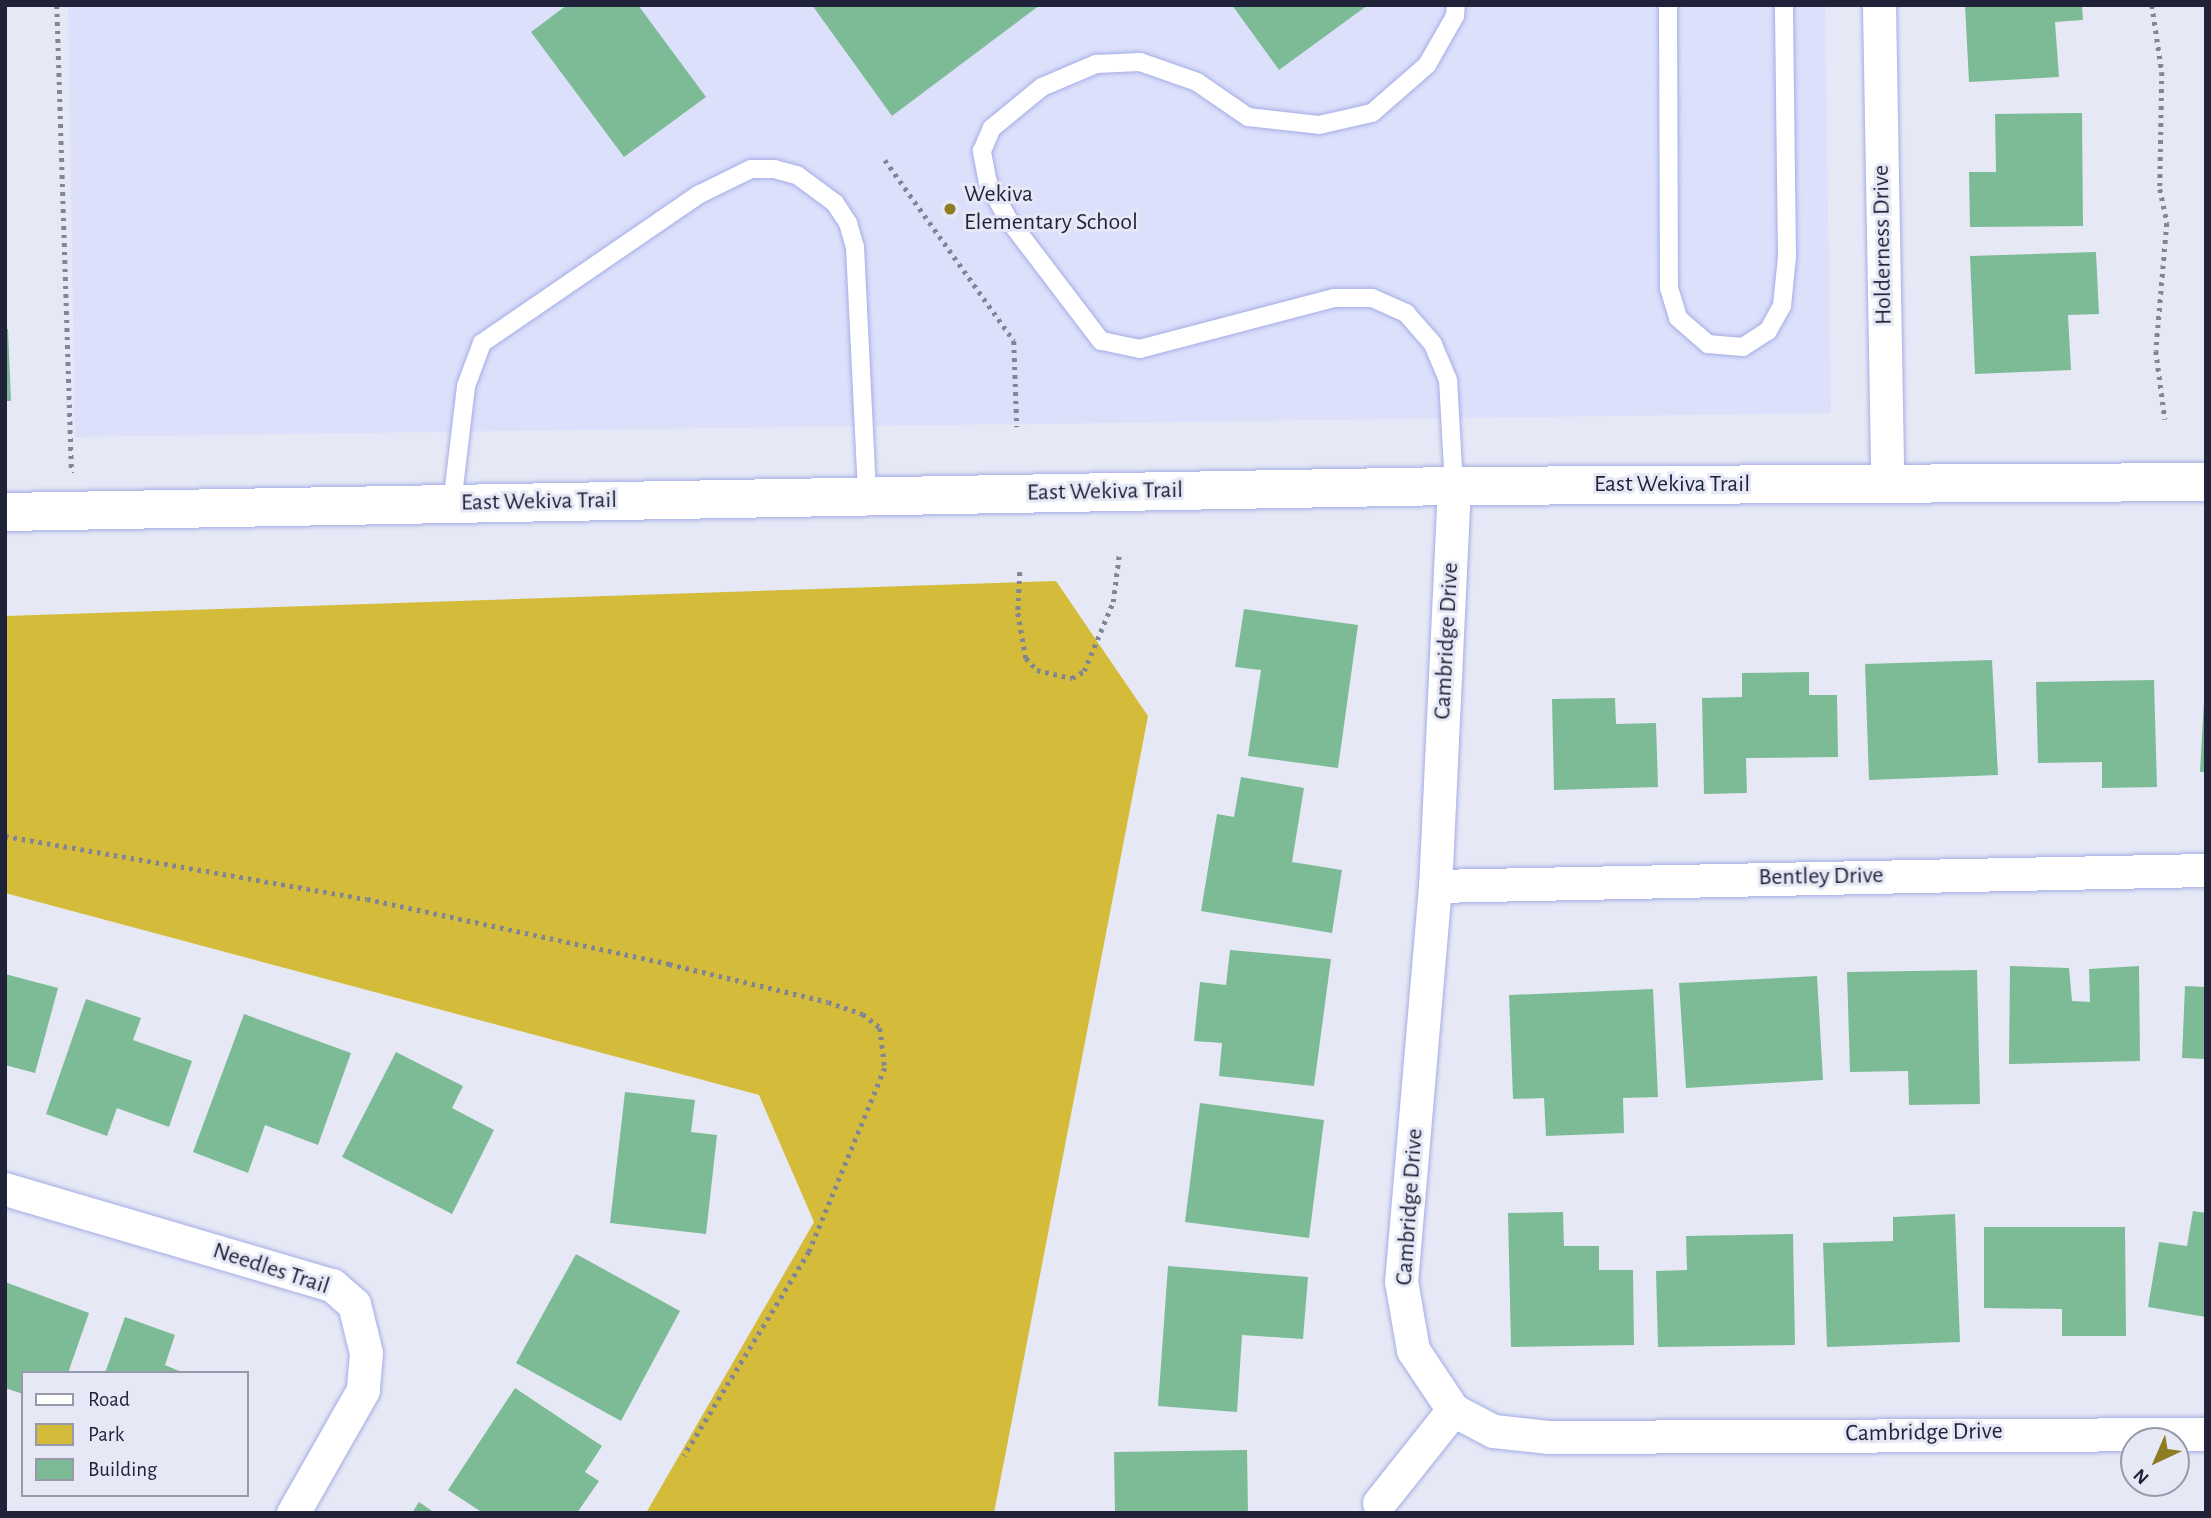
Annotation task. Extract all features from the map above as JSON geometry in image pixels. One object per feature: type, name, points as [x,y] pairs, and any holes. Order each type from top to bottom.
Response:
[{"type":"street","name":"Holderness Drive","points":[[1879,5],[1887,484]]},
{"type":"street","name":"East Wekiva Trail","points":[[5,512],[1454,486],[2206,482]]},
{"type":"street","name":"Cambridge Drive","points":[[1454,486],[1435,886],[1401,1281],[1413,1350],[1453,1410],[1493,1431],[1548,1437],[2206,1434]]},
{"type":"street","name":"Bentley Drive","points":[[1435,886],[2206,870]]},
{"type":"street","name":"Needles Trail","points":[[5,1189],[332,1285],[354,1304],[366,1353],[363,1390],[293,1513]]},
{"type":"street","points":[[1379,1503],[1453,1410]]},
{"type":"lane","points":[[1454,486],[1448,380],[1433,344],[1406,313],[1372,298],[1334,298],[1140,349],[1101,341],[1008,219],[988,183],[982,151],[992,128],[1042,87],[1096,64],[1140,62],[1197,82],[1248,117],[1320,125],[1372,113],[1427,65],[1455,16],[1456,5]]},
{"type":"lane","points":[[1668,5],[1669,289],[1678,318],[1708,344],[1743,347],[1768,331],[1782,306],[1787,257],[1784,5]]},
{"type":"lane","points":[[452,504],[466,386],[482,344],[700,194],[751,169],[774,169],[797,175],[835,203],[848,223],[855,247],[867,496]]},
{"type":"path","points":[[57,5],[73,511]]},
{"type":"path","points":[[2152,5],[2162,72],[2160,189],[2167,223],[2156,351],[2165,419]]},
{"type":"path","points":[[884,160],[1014,341],[1017,427]]},
{"type":"path","points":[[1020,572],[1018,613],[1026,658],[1037,670],[1072,678],[1084,671],[1109,612],[1119,555]]},
{"type":"path","points":[[5,836],[367,900],[669,964],[828,1002],[863,1014],[880,1028],[885,1068],[809,1252],[684,1456]]},
{"type":"shaded area","name":"Wekiva Elementary School","points":[[68,5],[1825,5],[1831,413],[75,437]]},
{"type":"green space","points":[[1056,581],[1148,716],[994,1513],[646,1513],[814,1222],[759,1095],[5,893],[5,616]]},
{"type":"building","points":[[567,5],[638,5],[706,97],[624,157],[531,32]]},
{"type":"building","points":[[812,5],[1040,5],[892,116]]},
{"type":"building","points":[[1232,5],[1368,5],[1279,70]]},
{"type":"building","points":[[1965,5],[2082,5],[2083,20],[2055,22],[2059,77],[1969,82]]},
{"type":"building","points":[[2082,113],[2083,226],[1970,227],[1969,172],[1996,172],[1995,114]]},
{"type":"building","points":[[2096,252],[2099,314],[2068,315],[2071,370],[1975,374],[1970,256]]},
{"type":"building","points":[[5,329],[8,329],[11,401],[5,401]]},
{"type":"building","points":[[1244,609],[1358,625],[1338,768],[1248,756],[1261,670],[1235,667]]},
{"type":"building","points":[[1992,660],[1998,775],[1869,780],[1865,664]]},
{"type":"building","points":[[1809,672],[1809,695],[1837,695],[1838,757],[1746,758],[1747,793],[1704,794],[1702,698],[1742,697],[1742,673]]},
{"type":"building","points":[[2154,680],[2157,787],[2102,788],[2102,762],[2038,763],[2036,682]]},
{"type":"building","points":[[1615,698],[1616,724],[1656,723],[1658,787],[1554,790],[1552,699]]},
{"type":"building","points":[[2204,701],[2206,772],[2200,772]]},
{"type":"building","points":[[1241,777],[1304,788],[1292,862],[1342,870],[1332,933],[1201,911],[1217,814],[1234,817]]},
{"type":"building","points":[[1230,950],[1331,959],[1314,1086],[1219,1076],[1222,1043],[1194,1041],[1200,982],[1226,985]]},
{"type":"building","points":[[2010,966],[2069,968],[2072,1001],[2090,1002],[2089,969],[2139,966],[2140,1061],[2009,1064]]},
{"type":"building","points":[[1977,970],[1980,1104],[1909,1105],[1908,1071],[1850,1072],[1847,972]]},
{"type":"building","points":[[5,974],[58,988],[35,1073],[5,1065]]},
{"type":"building","points":[[1817,976],[1823,1080],[1686,1088],[1679,983]]},
{"type":"building","points":[[2185,986],[2206,987],[2206,1059],[2182,1058]]},
{"type":"building","points":[[1653,989],[1658,1097],[1623,1098],[1624,1133],[1546,1136],[1544,1098],[1513,1099],[1509,995]]},
{"type":"building","points":[[86,999],[141,1018],[133,1040],[192,1061],[169,1127],[117,1108],[107,1136],[46,1114]]},
{"type":"building","points":[[244,1014],[351,1053],[318,1145],[265,1125],[248,1173],[193,1152]]},
{"type":"building","points":[[396,1052],[463,1086],[452,1108],[494,1130],[452,1214],[342,1157]]},
{"type":"building","points":[[625,1092],[695,1100],[691,1132],[717,1135],[706,1234],[610,1223]]},
{"type":"building","points":[[1200,1103],[1324,1120],[1309,1238],[1185,1222]]},
{"type":"building","points":[[2193,1211],[2206,1213],[2206,1317],[2148,1307],[2159,1242],[2187,1246]]},
{"type":"building","points":[[1563,1212],[1564,1246],[1599,1246],[1599,1270],[1633,1270],[1634,1345],[1511,1347],[1508,1213]]},
{"type":"building","points":[[1955,1214],[1960,1342],[1827,1347],[1823,1243],[1893,1241],[1893,1217]]},
{"type":"building","points":[[1984,1227],[2125,1227],[2126,1336],[2062,1336],[2062,1309],[1984,1308]]},
{"type":"building","points":[[1793,1234],[1795,1345],[1658,1347],[1656,1271],[1687,1270],[1686,1236]]},
{"type":"building","points":[[576,1254],[680,1311],[621,1421],[516,1363]]},
{"type":"building","points":[[1168,1266],[1308,1277],[1303,1339],[1242,1335],[1237,1412],[1158,1406]]},
{"type":"building","points":[[5,1282],[89,1313],[69,1371],[21,1371],[21,1393],[5,1388]]},
{"type":"building","points":[[125,1317],[175,1335],[165,1365],[179,1371],[106,1371]]},
{"type":"building","points":[[515,1388],[602,1446],[585,1472],[599,1481],[577,1513],[483,1513],[448,1490]]},
{"type":"building","points":[[1247,1450],[1248,1513],[1115,1513],[1114,1452]]},
{"type":"building","points":[[419,1502],[435,1513],[412,1513]]},
{"type":"place","name":"Wekiva Elementary School","points":[[950,209]]}]
